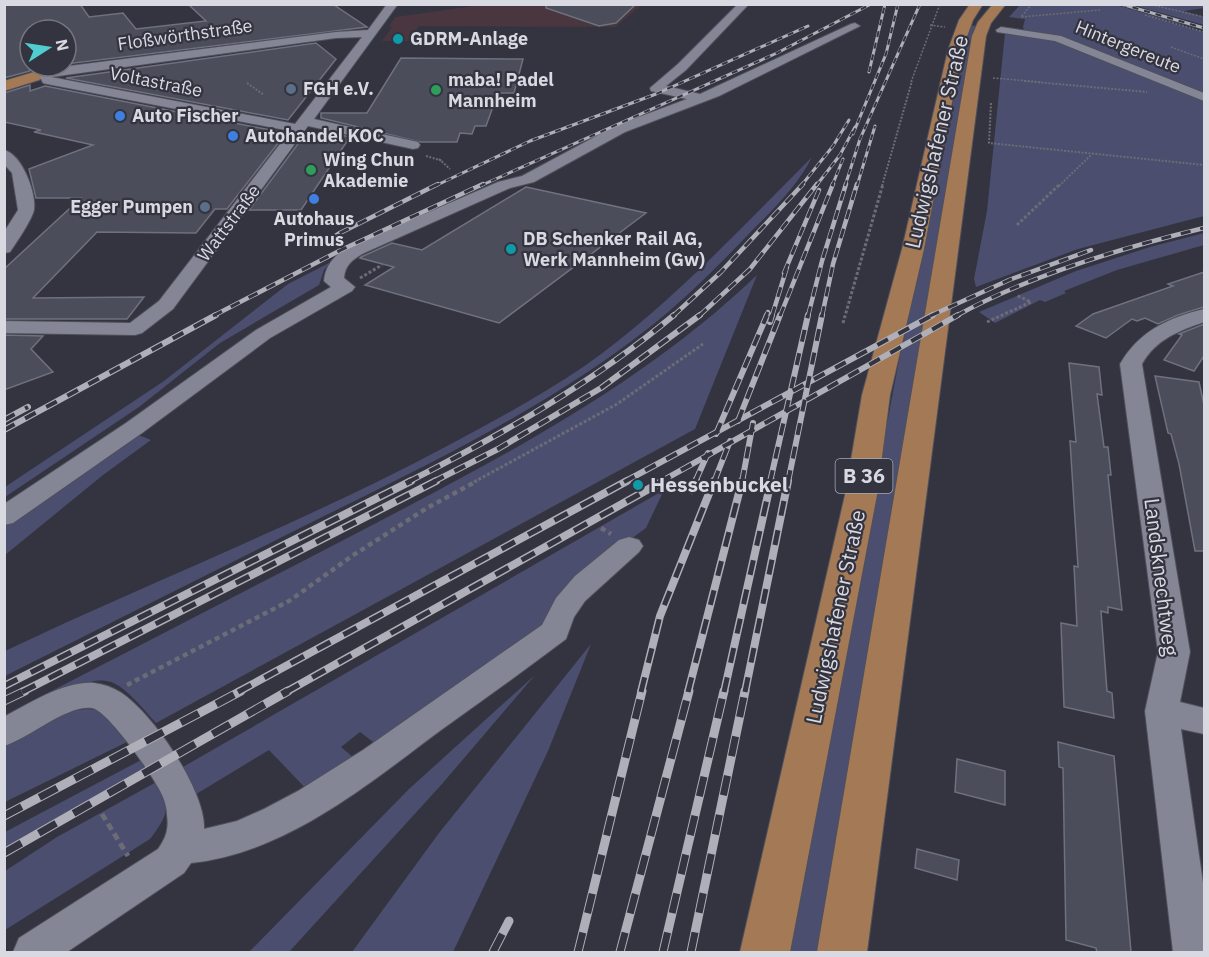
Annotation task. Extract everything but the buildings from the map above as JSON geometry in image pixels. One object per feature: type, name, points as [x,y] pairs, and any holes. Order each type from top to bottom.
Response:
[{"type":"main road","name":"Ludwigshafener Straße","points":[[765,952],[858,507],[876,395],[913,249],[955,50],[966,20],[977,4]]},
{"type":"main road","name":"Ludwigshafener Straße","points":[[842,952],[979,36],[984,22],[1000,17]]},
{"type":"main road","name":"Floßwörthstraße","points":[[4,84],[24,78]]},
{"type":"street","name":"Wattstraße","points":[[4,327],[135,329],[166,305],[303,125],[365,52],[372,33],[393,4]]},
{"type":"street","points":[[701,98],[656,87],[682,67],[744,4]]},
{"type":"street","name":"Hintergereute","points":[[1000,17],[1204,97]]},
{"type":"street","points":[[4,517],[134,428],[263,334],[345,287],[334,281],[334,273],[345,257],[504,185],[535,176],[620,129],[701,98],[855,26]]},
{"type":"street","name":"Floßwörthstraße","points":[[78,69],[336,35],[372,33]]},
{"type":"street","name":"Voltastraße","points":[[41,78],[303,125],[417,150]]},
{"type":"street","points":[[4,154],[20,172],[17,199],[26,210],[4,248]]},
{"type":"street","name":"Landsknechtweg","points":[[1193,952],[1162,711],[1174,652],[1131,364],[1143,343],[1155,334],[1204,315]]},
{"type":"street","points":[[182,849],[201,849],[229,841],[308,802],[365,767],[555,631],[558,618],[578,590],[629,546]]},
{"type":"street","points":[[4,733],[64,702],[90,696],[102,697],[116,704],[124,714],[181,796],[187,821],[182,849],[171,861],[33,952]]},
{"type":"street","points":[[1162,711],[1204,721]]},
{"type":"path","points":[[843,323],[917,63],[940,4]]},
{"type":"path","points":[[1032,4],[1022,17],[1100,10]]},
{"type":"path","points":[[1148,4],[1204,17]]},
{"type":"path","points":[[1145,15],[1204,32]]},
{"type":"path","points":[[1171,47],[1204,59]]},
{"type":"path","points":[[993,78],[1157,93]]},
{"type":"path","points":[[247,83],[264,95]]},
{"type":"path","points":[[989,143],[1204,165]]},
{"type":"path","points":[[417,150],[439,159],[450,169]]},
{"type":"path","points":[[1017,225],[1092,153]]},
{"type":"path","points":[[987,322],[1031,302],[1016,295]]},
{"type":"path","points":[[102,697],[289,601],[352,556],[427,508],[617,404],[703,344]]},
{"type":"path","points":[[102,814],[121,844]]},
{"type":"shaded area","points":[[1021,4],[1116,5],[1204,30],[1144,15],[1204,32],[1204,216],[1078,249],[976,287],[974,279],[987,211],[1005,33],[1025,33],[1023,27],[1025,19],[1009,17]]},
{"type":"shaded area","points":[[481,5],[642,5],[615,27],[419,26],[410,41],[382,41],[392,27],[389,26],[395,17]]},
{"type":"shaded area","points":[[1133,5],[1204,5],[1204,8],[1184,11],[1204,17],[1204,25]]},
{"type":"shaded area","points":[[968,25],[976,26],[970,48],[817,952],[788,952],[817,793],[868,545],[878,471],[909,308],[936,190]]},
{"type":"shaded area","points":[[812,157],[798,180],[781,201],[701,282],[655,323],[616,353],[575,380],[490,431],[403,477],[5,676],[5,651],[340,500],[501,417],[569,376],[617,342],[675,292]]},
{"type":"shaded area","points":[[1204,233],[1204,245],[1117,270],[1064,291],[1066,293],[1045,302],[1040,300],[995,323],[979,312],[1076,271],[1150,247]]},
{"type":"shaded area","points":[[331,262],[324,270],[319,285],[220,343],[139,407],[5,497],[5,487],[164,381],[288,284]]},
{"type":"shaded area","points":[[757,275],[695,429],[156,723],[123,689],[111,682],[100,680],[57,695],[5,725],[5,715],[412,504],[567,417],[666,352]]},
{"type":"shaded area","points":[[136,434],[151,440],[103,475],[5,555],[5,523]]},
{"type":"shaded area","points":[[664,490],[646,528],[620,547],[552,618],[381,748],[360,732],[341,747],[361,764],[312,795],[269,750],[193,796],[176,771]]},
{"type":"shaded area","points":[[591,644],[548,751],[453,952],[352,952],[439,833]]},
{"type":"shaded area","points":[[535,675],[442,784],[289,952],[249,952],[409,789]]},
{"type":"shaded area","points":[[85,709],[106,710],[129,741],[5,802],[5,740],[62,713]]},
{"type":"shaded area","points":[[143,759],[148,766],[5,850],[5,832]]},
{"type":"shaded area","points":[[160,780],[166,798],[166,811],[161,824],[150,839],[5,930],[5,871],[57,837]]},
{"type":"railway","points":[[480,186],[777,53],[871,4]]},
{"type":"railway","points":[[869,72],[885,4]]},
{"type":"railway","points":[[853,134],[886,54],[898,4]]},
{"type":"railway","points":[[845,186],[860,139],[920,4]]},
{"type":"railway","points":[[1121,4],[1204,28]]},
{"type":"railway","points":[[435,186],[530,141],[656,94],[808,26]]},
{"type":"railway","points":[[801,186],[833,146],[849,120]]},
{"type":"railway","points":[[857,186],[875,126]]},
{"type":"railway","points":[[816,186],[840,155],[855,127]]},
{"type":"railway","points":[[832,186],[843,159]]},
{"type":"railway","points":[[323,244],[340,233],[438,184]]},
{"type":"railway","points":[[213,316],[341,250],[483,184]]},
{"type":"railway","points":[[673,316],[721,272],[803,184]]},
{"type":"railway","points":[[699,316],[750,269],[817,184]]},
{"type":"railway","points":[[780,316],[833,184]]},
{"type":"railway","points":[[808,316],[846,184]]},
{"type":"railway","points":[[822,316],[833,264],[857,184]]},
{"type":"railway","points":[[784,273],[819,190]]},
{"type":"railway","points":[[956,316],[984,301],[1045,275],[1141,244],[1204,228]]},
{"type":"railway","points":[[930,316],[1009,280],[1091,250]]},
{"type":"railway","points":[[772,316],[787,267]]},
{"type":"railway","points":[[766,316],[768,312]]},
{"type":"railway","points":[[4,430],[216,315]]},
{"type":"railway","points":[[408,482],[478,446],[546,406],[612,363],[674,315]]},
{"type":"railway","points":[[433,482],[498,449],[601,388],[700,315]]},
{"type":"railway","points":[[717,432],[767,315]]},
{"type":"railway","points":[[770,322],[772,315]]},
{"type":"railway","points":[[738,420],[780,315]]},
{"type":"railway","points":[[790,392],[808,315]]},
{"type":"railway","points":[[808,382],[822,315]]},
{"type":"railway","points":[[808,382],[933,315]]},
{"type":"railway","points":[[804,401],[958,315]]},
{"type":"railway","points":[[790,392],[808,382]]},
{"type":"railway","points":[[804,401],[808,382]]},
{"type":"railway","points":[[738,420],[790,392]]},
{"type":"railway","points":[[786,411],[790,392]]},
{"type":"railway","points":[[786,411],[804,401]]},
{"type":"railway","points":[[788,482],[804,401]]},
{"type":"railway","points":[[4,420],[28,407]]},
{"type":"railway","points":[[752,431],[786,411]]},
{"type":"railway","points":[[770,482],[786,411]]},
{"type":"railway","points":[[717,432],[738,420]]},
{"type":"railway","points":[[752,431],[753,423]]},
{"type":"railway","points":[[729,443],[752,431]]},
{"type":"railway","points":[[742,482],[752,431]]},
{"type":"railway","points":[[624,482],[717,432]]},
{"type":"railway","points":[[707,456],[729,443]]},
{"type":"railway","points":[[714,482],[729,443]]},
{"type":"railway","points":[[660,482],[707,456]]},
{"type":"railway","points":[[695,482],[707,456]]},
{"type":"railway","points":[[4,686],[411,481]]},
{"type":"railway","points":[[22,692],[436,481]]},
{"type":"railway","points":[[238,692],[627,481]]},
{"type":"railway","points":[[286,692],[663,481]]},
{"type":"railway","points":[[692,490],[696,481]]},
{"type":"railway","points":[[641,692],[660,616],[714,481]]},
{"type":"railway","points":[[688,692],[742,481]]},
{"type":"railway","points":[[724,692],[771,481]]},
{"type":"railway","points":[[745,692],[788,481]]},
{"type":"railway","points":[[4,701],[25,691]]},
{"type":"railway","points":[[4,816],[241,691]]},
{"type":"railway","points":[[4,853],[288,691]]},
{"type":"railway","points":[[578,952],[642,691]]},
{"type":"railway","points":[[620,952],[689,691]]},
{"type":"railway","points":[[663,952],[724,691]]},
{"type":"railway","points":[[691,952],[745,691]]},
{"type":"railway","points":[[493,952],[509,921]]},
{"type":"place","name":"GDRM-Anlage","points":[[398,39]]},
{"type":"place","name":"FGH e.V.","points":[[291,89]]},
{"type":"place","name":"maba! Padel Mannheim","points":[[436,90]]},
{"type":"place","name":"Auto Fischer","points":[[120,116]]},
{"type":"place","name":"Autohandel KOC","points":[[233,136]]},
{"type":"place","name":"Wing Chun Akademie","points":[[311,170]]},
{"type":"place","name":"Autohaus Primus","points":[[314,199]]},
{"type":"place","name":"Egger Pumpen","points":[[205,207]]},
{"type":"place","name":"DB Schenker Rail AG, Werk Mannheim (Gw)","points":[[511,249]]},
{"type":"place","name":"Hessenbuckel","points":[[638,485]]}]
